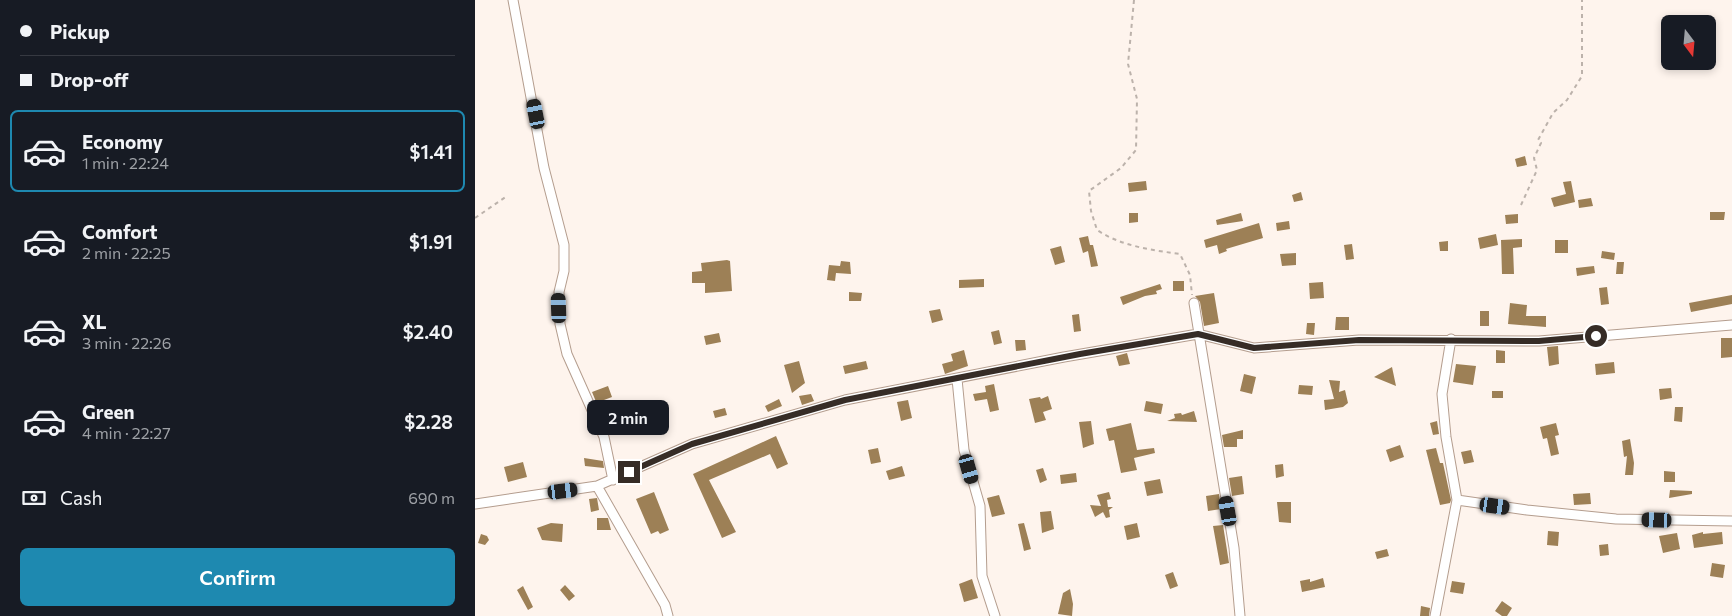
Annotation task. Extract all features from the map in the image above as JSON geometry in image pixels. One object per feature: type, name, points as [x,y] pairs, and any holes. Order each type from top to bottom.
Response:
[{"type":"street","points":[[513,0],[544,168],[565,245],[564,271],[559,292],[559,324],[567,354],[604,437],[613,480]]},
{"type":"street","points":[[1194,303],[1234,548],[1240,616]]},
{"type":"street","points":[[475,504],[597,486],[692,444],[845,400],[1111,348],[1198,334],[1254,348],[1359,340],[1539,341],[1732,325]]},
{"type":"street","points":[[1435,616],[1457,500],[1445,436],[1442,394],[1451,340]]},
{"type":"street","points":[[957,378],[964,450],[980,506],[981,576],[995,616]]},
{"type":"street","points":[[597,486],[665,605],[668,616]]},
{"type":"street","points":[[1457,500],[1616,518],[1732,521]]},
{"type":"path","points":[[1134,0],[1128,64],[1137,100],[1136,150],[1121,168],[1089,191],[1091,211],[1097,230],[1111,240],[1147,249],[1180,254],[1190,275],[1194,303]]},
{"type":"path","points":[[1521,205],[1537,170],[1534,158],[1541,143],[1538,140],[1553,113],[1567,100],[1582,76],[1584,10],[1582,0]]},
{"type":"path","points":[[475,218],[507,196]]},
{"type":"building","points":[[1525,156],[1527,165],[1517,167],[1515,159]]},
{"type":"building","points":[[1146,181],[1147,190],[1129,192],[1128,183]]},
{"type":"building","points":[[1571,181],[1575,202],[1554,207],[1551,198],[1566,194],[1563,182]]},
{"type":"building","points":[[1301,192],[1303,200],[1294,202],[1292,195]]},
{"type":"building","points":[[1591,198],[1593,206],[1579,208],[1578,200]]},
{"type":"building","points":[[1710,212],[1725,212],[1724,220],[1710,220]]},
{"type":"building","points":[[1129,213],[1138,213],[1138,222],[1129,223]]},
{"type":"building","points":[[1241,213],[1243,221],[1217,225],[1216,220]]},
{"type":"building","points":[[1518,214],[1518,223],[1506,224],[1505,215]]},
{"type":"building","points":[[1289,221],[1290,229],[1277,231],[1276,223]]},
{"type":"building","points":[[1259,223],[1263,238],[1226,249],[1227,251],[1219,254],[1217,245],[1206,248],[1204,240]]},
{"type":"building","points":[[1496,234],[1498,245],[1480,249],[1478,238]]},
{"type":"building","points":[[1088,236],[1090,245],[1093,245],[1098,266],[1091,267],[1088,251],[1083,253],[1079,238]]},
{"type":"building","points":[[1522,239],[1522,247],[1513,248],[1514,274],[1502,274],[1501,240]]},
{"type":"building","points":[[1555,240],[1568,240],[1568,253],[1555,253]]},
{"type":"building","points":[[1448,241],[1448,251],[1440,251],[1439,242]]},
{"type":"building","points":[[1352,244],[1354,259],[1346,260],[1344,245]]},
{"type":"building","points":[[1061,246],[1065,262],[1055,265],[1050,249]]},
{"type":"building","points":[[1602,251],[1615,253],[1614,260],[1601,258]]},
{"type":"building","points":[[1296,253],[1296,265],[1282,266],[1280,254]]},
{"type":"building","points":[[730,261],[732,291],[705,293],[705,283],[692,283],[692,272],[702,271],[701,263]]},
{"type":"building","points":[[841,261],[850,262],[851,274],[836,273],[835,281],[827,280],[829,265],[840,266]]},
{"type":"building","points":[[1617,262],[1624,262],[1623,274],[1616,274]]},
{"type":"building","points":[[1594,266],[1595,273],[1577,276],[1576,268]]},
{"type":"building","points":[[984,279],[984,287],[959,288],[959,280]]},
{"type":"building","points":[[1173,281],[1184,281],[1184,291],[1173,291]]},
{"type":"building","points":[[1323,282],[1324,298],[1310,299],[1309,283]]},
{"type":"building","points":[[1160,284],[1162,289],[1156,291],[1157,294],[1145,296],[1123,305],[1120,297]]},
{"type":"building","points":[[1607,287],[1609,304],[1601,305],[1599,288]]},
{"type":"building","points":[[849,292],[862,293],[861,301],[849,301]]},
{"type":"building","points":[[1214,293],[1219,323],[1204,326],[1200,302],[1195,296]]},
{"type":"building","points":[[1732,295],[1732,304],[1691,312],[1689,303]]},
{"type":"building","points":[[1510,303],[1527,305],[1526,316],[1546,316],[1546,327],[1508,324]]},
{"type":"building","points":[[940,309],[943,320],[932,323],[929,311]]},
{"type":"building","points":[[1480,311],[1489,311],[1489,326],[1480,326]]},
{"type":"building","points":[[1079,314],[1081,331],[1074,332],[1072,315]]},
{"type":"building","points":[[1336,317],[1349,317],[1349,330],[1335,330]]},
{"type":"building","points":[[1307,323],[1315,323],[1314,335],[1306,334]]},
{"type":"building","points":[[999,330],[1002,343],[994,345],[991,332]]},
{"type":"building","points":[[719,333],[721,342],[706,345],[704,336]]},
{"type":"building","points":[[1721,338],[1732,338],[1732,357],[1721,358]]},
{"type":"building","points":[[1015,340],[1025,340],[1026,350],[1016,351]]},
{"type":"building","points":[[1558,346],[1559,364],[1549,366],[1547,347]]},
{"type":"building","points":[[964,350],[968,366],[945,374],[942,364],[953,361],[951,354]]},
{"type":"building","points":[[1496,350],[1505,351],[1505,363],[1496,363]]},
{"type":"building","points":[[1127,353],[1130,364],[1119,366],[1116,356]]},
{"type":"building","points":[[799,361],[805,383],[792,393],[784,365]]},
{"type":"building","points":[[866,361],[868,369],[845,374],[843,366]]},
{"type":"building","points":[[1614,362],[1615,373],[1596,375],[1595,364]]},
{"type":"building","points":[[1456,364],[1476,366],[1473,385],[1453,382]]},
{"type":"building","points":[[1392,367],[1396,386],[1374,377]]},
{"type":"building","points":[[1244,374],[1256,377],[1252,394],[1240,391]]},
{"type":"building","points":[[1329,380],[1340,381],[1339,392],[1345,390],[1348,403],[1343,407],[1325,410],[1324,400],[1334,399]]},
{"type":"building","points":[[994,384],[999,410],[990,412],[987,399],[975,401],[973,394],[986,392],[985,386]]},
{"type":"building","points":[[1299,385],[1313,386],[1312,395],[1298,394]]},
{"type":"building","points":[[608,386],[612,397],[604,400],[612,424],[606,426],[592,392]]},
{"type":"building","points":[[1671,388],[1672,398],[1660,400],[1659,389]]},
{"type":"building","points":[[1492,391],[1503,391],[1503,398],[1492,398]]},
{"type":"building","points":[[811,394],[814,401],[802,405],[799,396]]},
{"type":"building","points":[[1048,396],[1052,409],[1043,412],[1046,420],[1035,423],[1029,399],[1040,397],[1041,399]]},
{"type":"building","points":[[779,399],[782,406],[768,412],[765,406]]},
{"type":"building","points":[[908,400],[912,418],[901,421],[897,402]]},
{"type":"building","points":[[1146,401],[1163,404],[1161,414],[1144,411]]},
{"type":"building","points":[[1675,407],[1683,407],[1682,422],[1674,421]]},
{"type":"building","points":[[725,408],[727,415],[715,418],[713,411]]},
{"type":"building","points":[[1194,411],[1197,422],[1167,421],[1175,418],[1174,414],[1181,413],[1182,415]]},
{"type":"building","points":[[1091,421],[1094,444],[1083,448],[1079,422]]},
{"type":"building","points":[[1437,421],[1439,434],[1433,435],[1430,423]]},
{"type":"building","points":[[1131,423],[1137,450],[1154,448],[1155,453],[1134,458],[1137,470],[1121,473],[1114,440],[1109,441],[1106,429]]},
{"type":"building","points":[[1556,423],[1559,435],[1555,436],[1559,454],[1551,456],[1547,438],[1543,439],[1540,427]]},
{"type":"building","points":[[1243,430],[1243,439],[1237,439],[1237,447],[1224,447],[1222,435]]},
{"type":"building","points":[[776,436],[788,464],[777,469],[770,454],[709,480],[736,532],[722,538],[693,474]]},
{"type":"building","points":[[1630,439],[1634,463],[1633,475],[1625,475],[1627,456],[1624,457],[1622,441]]},
{"type":"building","points":[[1400,445],[1404,457],[1390,462],[1386,450]]},
{"type":"building","points":[[878,448],[881,462],[871,464],[868,450]]},
{"type":"building","points":[[1436,448],[1440,463],[1443,463],[1451,500],[1450,503],[1440,505],[1426,450]]},
{"type":"building","points":[[1471,450],[1474,462],[1464,464],[1461,452]]},
{"type":"building","points":[[584,458],[603,461],[604,468],[585,466]]},
{"type":"building","points":[[523,462],[527,477],[508,482],[504,467]]},
{"type":"building","points":[[1283,464],[1284,476],[1276,478],[1275,465]]},
{"type":"building","points":[[902,466],[905,476],[889,480],[886,471]]},
{"type":"building","points":[[1043,468],[1047,480],[1040,483],[1036,470]]},
{"type":"building","points":[[1664,471],[1675,472],[1675,482],[1664,482]]},
{"type":"building","points":[[1076,473],[1077,482],[1061,484],[1060,475]]},
{"type":"building","points":[[1242,476],[1244,494],[1232,496],[1229,478]]},
{"type":"building","points":[[1160,479],[1163,493],[1147,496],[1144,482]]},
{"type":"building","points":[[1670,490],[1692,491],[1692,494],[1669,498]]},
{"type":"building","points":[[654,492],[669,530],[660,534],[658,531],[651,534],[636,499]]},
{"type":"building","points":[[1109,492],[1111,499],[1107,500],[1108,507],[1113,507],[1109,510],[1110,517],[1106,518],[1103,512],[1095,517],[1090,505],[1101,506],[1097,495]]},
{"type":"building","points":[[1590,493],[1591,504],[1574,505],[1573,494]]},
{"type":"building","points":[[1219,494],[1221,509],[1208,511],[1206,496]]},
{"type":"building","points":[[999,495],[1005,514],[992,517],[987,498]]},
{"type":"building","points":[[597,498],[599,510],[591,512],[589,499]]},
{"type":"building","points":[[1277,502],[1291,502],[1291,523],[1279,522]]},
{"type":"building","points":[[1051,511],[1054,529],[1042,533],[1040,512]]},
{"type":"building","points":[[597,518],[608,518],[611,530],[597,530]]},
{"type":"building","points":[[551,523],[563,524],[562,542],[542,540],[537,528]]},
{"type":"building","points":[[1024,523],[1031,549],[1024,551],[1018,524]]},
{"type":"building","points":[[1137,523],[1140,537],[1127,540],[1124,526]]},
{"type":"building","points":[[1223,525],[1229,563],[1220,565],[1213,526]]},
{"type":"building","points":[[1548,531],[1559,532],[1558,546],[1547,545]]},
{"type":"building","points":[[1703,532],[1703,534],[1722,532],[1723,544],[1694,548],[1692,535]]},
{"type":"building","points":[[1677,533],[1680,549],[1663,553],[1659,536]]},
{"type":"building","points":[[481,534],[487,536],[489,540],[485,545],[478,543]]},
{"type":"building","points":[[1608,544],[1609,555],[1600,556],[1599,545]]},
{"type":"building","points":[[1387,549],[1389,556],[1377,559],[1375,552]]},
{"type":"building","points":[[1712,563],[1725,565],[1723,578],[1710,576]]},
{"type":"building","points":[[1173,572],[1178,586],[1170,589],[1165,575]]},
{"type":"building","points":[[1323,578],[1325,587],[1302,592],[1300,581],[1310,579],[1310,582]]},
{"type":"building","points":[[972,579],[978,598],[964,602],[959,584]]},
{"type":"building","points":[[1452,581],[1465,583],[1463,594],[1450,592]]},
{"type":"building","points":[[565,585],[575,596],[569,601],[560,590]]},
{"type":"building","points":[[523,586],[533,607],[528,610],[517,590]]},
{"type":"building","points":[[1070,589],[1073,604],[1072,616],[1058,614],[1063,593]]},
{"type":"building","points":[[1502,601],[1512,608],[1507,616],[1502,616],[1495,611]]},
{"type":"building","points":[[1421,606],[1430,608],[1429,616],[1420,616]]},
{"type":"route","points":[[629,472],[692,444],[845,400],[1111,348],[1198,334],[1254,348],[1359,340],[1539,341],[1596,336]]}]
